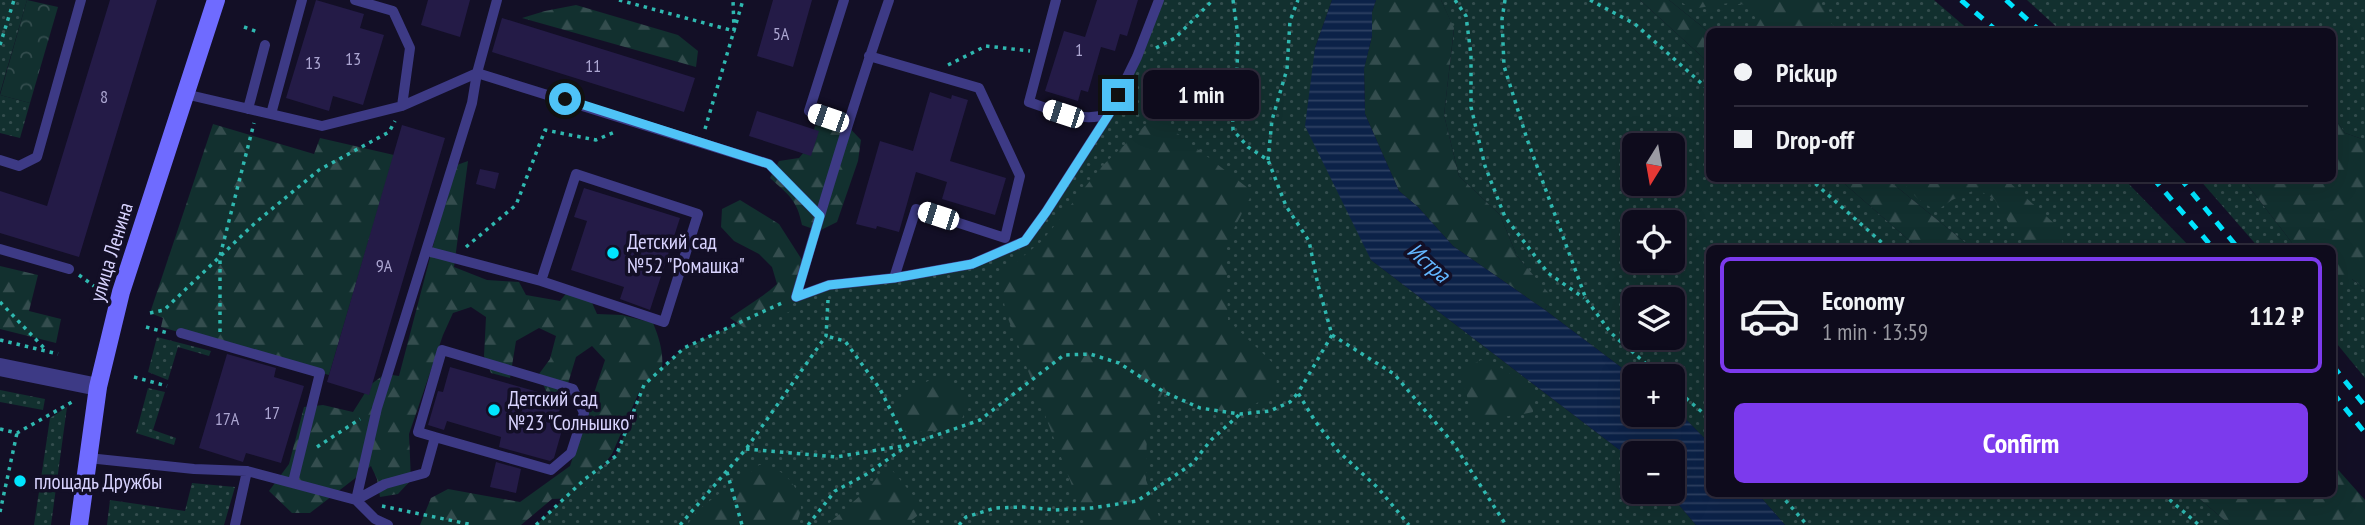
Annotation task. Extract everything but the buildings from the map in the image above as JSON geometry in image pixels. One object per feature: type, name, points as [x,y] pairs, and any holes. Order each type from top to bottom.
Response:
[{"type":"main road","name":"улица Ленина","points":[[79,525],[98,387],[121,292],[216,0]]},
{"type":"street","points":[[0,367],[98,387]]},
{"type":"lane","points":[[0,160],[19,166],[37,157],[81,0]]},
{"type":"lane","points":[[271,114],[302,0]]},
{"type":"lane","points":[[355,0],[393,11],[410,48],[402,106]]},
{"type":"lane","points":[[356,500],[377,408],[472,103],[477,73],[497,0]]},
{"type":"lane","points":[[845,0],[809,111],[847,124]]},
{"type":"lane","points":[[796,297],[847,124],[888,0]]},
{"type":"lane","points":[[1056,0],[1029,102],[1063,114],[1094,119],[1109,114]]},
{"type":"lane","points":[[796,297],[829,285],[894,278],[972,264],[1025,241],[1109,114],[1137,57],[1159,0]]},
{"type":"lane","points":[[252,110],[265,45]]},
{"type":"lane","points":[[870,57],[979,88],[1020,176],[1004,238]]},
{"type":"lane","points":[[185,94],[322,127],[402,106],[477,73],[769,164],[820,216]]},
{"type":"lane","points":[[427,251],[541,281],[664,322],[698,214],[576,174],[541,281]]},
{"type":"lane","points":[[894,278],[915,209],[1004,238],[1025,241]]},
{"type":"lane","points":[[0,249],[69,269]]},
{"type":"lane","points":[[181,333],[320,373],[293,482]]},
{"type":"lane","points":[[442,350],[573,389],[584,413],[571,453],[551,470],[435,437],[418,432],[442,350]]},
{"type":"lane","points":[[356,500],[385,484],[425,473],[435,437]]},
{"type":"lane","points":[[88,458],[194,470],[247,471],[356,500],[375,519],[388,525]]},
{"type":"lane","points":[[235,525],[247,471]]},
{"type":"path","points":[[0,45],[14,0]]},
{"type":"path","points":[[620,0],[734,31]]},
{"type":"path","points":[[733,0],[734,31]]},
{"type":"path","points":[[701,142],[743,0]]},
{"type":"path","points":[[1137,57],[1175,38],[1213,0]]},
{"type":"path","points":[[1233,0],[1238,36],[1237,70],[1232,99],[1233,130],[1248,147],[1268,160]]},
{"type":"path","points":[[1298,0],[1290,21],[1287,69],[1272,120],[1268,160],[1286,205],[1309,241],[1332,335],[1394,374],[1453,443],[1506,525]]},
{"type":"path","points":[[1455,0],[1466,16],[1471,55],[1471,107],[1485,166],[1505,217],[1548,273],[1586,299]]},
{"type":"path","points":[[1505,0],[1502,19],[1504,66],[1527,139],[1586,299],[1611,333],[1646,364]]},
{"type":"path","points":[[1590,0],[1635,24],[1706,86]]},
{"type":"path","points":[[930,74],[986,46],[1043,52]]},
{"type":"path","points":[[150,313],[164,310],[255,223],[319,170],[389,132],[402,106]]},
{"type":"path","points":[[219,343],[220,256],[252,110]]},
{"type":"path","points":[[454,258],[516,205],[545,130],[596,140],[638,122]]},
{"type":"path","points":[[1814,182],[1885,245]]},
{"type":"path","points":[[680,525],[746,449],[825,336],[829,285]]},
{"type":"path","points":[[536,525],[585,479],[616,456],[644,385],[684,348],[796,297]]},
{"type":"path","points":[[0,302],[46,350]]},
{"type":"path","points":[[746,449],[836,457],[908,445],[980,420],[1064,355],[1090,354],[1119,363],[1164,392],[1200,408],[1240,414],[1270,411],[1290,402],[1298,393],[1332,335]]},
{"type":"path","points":[[825,336],[845,341],[880,389],[908,445]]},
{"type":"path","points":[[0,340],[58,354]]},
{"type":"path","points":[[134,377],[167,386]]},
{"type":"path","points":[[1298,393],[1338,452],[1378,488],[1409,525]]},
{"type":"path","points":[[1685,397],[1706,416]]},
{"type":"path","points":[[0,429],[17,433],[72,402]]},
{"type":"path","points":[[300,458],[377,408]]},
{"type":"path","points":[[959,525],[966,517],[995,508],[1024,506],[1055,510],[1137,501],[1192,464],[1211,440],[1240,414]]},
{"type":"path","points":[[0,512],[17,433]]},
{"type":"path","points":[[808,525],[835,491],[867,474],[908,445]]},
{"type":"path","points":[[727,472],[742,525]]},
{"type":"path","points":[[1783,497],[1807,525]]},
{"type":"path","points":[[2166,497],[2199,525]]},
{"type":"path","points":[[356,500],[473,525]]},
{"type":"green space","points":[[0,0],[27,0],[0,93]]},
{"type":"green space","points":[[27,0],[58,7],[30,103],[0,95]]},
{"type":"green space","points":[[1159,0],[1332,0],[1315,48],[1371,260],[1622,452],[1622,504],[1678,504],[1696,525],[536,525],[585,479],[616,456],[644,385],[684,348],[796,297],[829,285],[972,264],[1025,241],[1109,114]]},
{"type":"green space","points":[[1376,0],[1441,0],[1454,28],[1444,115],[1459,176],[1500,215],[1517,256],[1552,297],[1545,310],[1453,246],[1418,207],[1399,191],[1365,114],[1364,68],[1372,36],[1372,12]]},
{"type":"green space","points":[[1441,0],[1640,0],[1706,60],[1706,182],[1842,182],[1915,245],[1706,245],[1706,440],[1685,418],[1685,364],[1622,364],[1622,368],[1545,310],[1551,297],[1517,256],[1500,215],[1459,176],[1444,115],[1454,29]]},
{"type":"green space","points":[[1640,0],[1669,0],[1706,30],[1706,60]]},
{"type":"green space","points":[[1669,0],[1934,0],[1967,28],[1706,28]]},
{"type":"green space","points":[[1678,0],[1819,0],[1836,28],[1746,28],[1756,19],[1748,5],[1729,3],[1692,9]]},
{"type":"green space","points":[[2027,0],[2365,0],[2365,140],[2345,133],[2336,120],[2336,28],[2058,28]]},
{"type":"green space","points":[[576,5],[678,35],[698,51],[696,67],[522,18]]},
{"type":"green space","points":[[0,95],[30,103],[20,138],[0,133]]},
{"type":"green space","points":[[1155,116],[1253,192],[1226,244],[1228,320],[1276,366],[1277,390],[1240,414],[1200,408],[1163,392],[1147,424],[1146,480],[1162,525],[1087,525],[1006,313],[999,276],[1042,241],[1102,166]]},
{"type":"green space","points":[[840,118],[861,140],[858,161],[837,222],[819,231],[802,225],[791,198],[770,178],[779,161],[799,158],[810,145],[815,126]]},
{"type":"green space","points":[[2336,120],[2345,133],[2365,140],[2365,289],[2352,279],[2336,279],[2336,245],[2294,245],[2245,182],[2336,182]]},
{"type":"green space","points":[[213,124],[314,154],[320,138],[394,155],[329,375],[161,327],[163,318],[150,313]]},
{"type":"green space","points":[[468,161],[454,267],[487,280],[519,282],[526,295],[560,301],[572,286],[589,296],[597,314],[622,315],[653,323],[662,356],[662,372],[657,390],[639,392],[612,454],[577,498],[552,499],[521,525],[420,525],[431,498],[448,489],[520,502],[570,466],[605,360],[592,346],[576,357],[563,400],[546,391],[539,374],[550,359],[556,336],[539,328],[516,341],[510,378],[491,373],[484,356],[486,317],[471,307],[453,313],[409,434],[411,480],[398,494],[380,497],[377,479],[371,466],[310,513],[292,513],[269,491],[289,464],[304,407],[323,405],[353,412],[370,385],[385,374],[399,376],[454,166]]},
{"type":"green space","points":[[1842,182],[1891,182],[1968,245],[1915,245]]},
{"type":"green space","points":[[1891,182],[2127,182],[2188,245],[2094,244],[1968,245]]},
{"type":"green space","points":[[1902,182],[2009,182],[2059,228],[2063,245],[2029,244],[2014,232],[1995,200],[1977,189],[1952,200],[1936,211],[1918,199]]},
{"type":"green space","points":[[2202,182],[2245,182],[2294,245],[2256,245]]},
{"type":"green space","points":[[740,200],[779,224],[804,263],[804,283],[789,312],[746,329],[730,318],[777,284],[772,267],[759,254],[734,241],[721,227],[722,209]]},
{"type":"green space","points":[[0,266],[38,275],[29,311],[61,319],[56,343],[0,329]]},
{"type":"green space","points":[[2336,279],[2352,279],[2365,289],[2365,378],[2336,343]]},
{"type":"green space","points":[[157,337],[211,351],[209,356],[178,347],[168,380],[148,372]]},
{"type":"green space","points":[[1481,360],[1504,369],[1522,383],[1533,396],[1533,412],[1500,417],[1484,423],[1472,413],[1461,376]]},
{"type":"green space","points":[[941,376],[957,389],[967,406],[960,424],[941,430],[908,433],[888,416],[910,390]]},
{"type":"green space","points":[[148,388],[165,392],[153,430],[176,438],[174,445],[136,433]]},
{"type":"green space","points":[[0,390],[45,399],[43,410],[0,402]]},
{"type":"green space","points":[[67,407],[51,525],[34,525],[50,418]]},
{"type":"green space","points":[[759,465],[774,468],[793,484],[801,507],[796,524],[688,525],[709,501]]},
{"type":"green space","points":[[2336,467],[2365,500],[2365,525],[2230,525],[2197,497],[2336,497]]},
{"type":"green space","points":[[891,469],[917,500],[917,516],[905,525],[827,525],[870,487],[881,472]]},
{"type":"green space","points":[[192,483],[235,487],[224,525],[107,525],[110,500],[185,511]]},
{"type":"green space","points":[[1761,497],[2197,497],[2230,525],[1785,525]]},
{"type":"water","name":"Истра","points":[[1332,0],[1376,0],[1372,12],[1372,36],[1364,69],[1365,114],[1399,191],[1418,207],[1453,246],[1622,368],[1622,427],[1685,427],[1685,418],[1706,440],[1706,497],[1761,497],[1785,525],[1696,525],[1678,504],[1685,504],[1685,441],[1622,441],[1622,452],[1371,260],[1305,126],[1315,48]]},
{"type":"railway","points":[[1961,0],[1993,28]]},
{"type":"railway","points":[[2006,0],[2037,28]]},
{"type":"railway","points":[[2156,182],[2210,245]]},
{"type":"railway","points":[[2183,182],[2236,245]]},
{"type":"railway","points":[[2336,370],[2365,406]]},
{"type":"railway","points":[[2336,397],[2365,433]]},
{"type":"place","name":"Детский сад №52 \"Ромашка\"","points":[[613,253]]},
{"type":"place","name":"Детский сад №23 \"Солнышко\"","points":[[494,410]]},
{"type":"place","name":"площадь Дружбы","points":[[20,481]]},
{"type":"route","points":[[565,99],[769,164],[820,216],[796,297],[829,285],[894,278],[972,264],[1025,241],[1109,114],[1118,95]]}]
